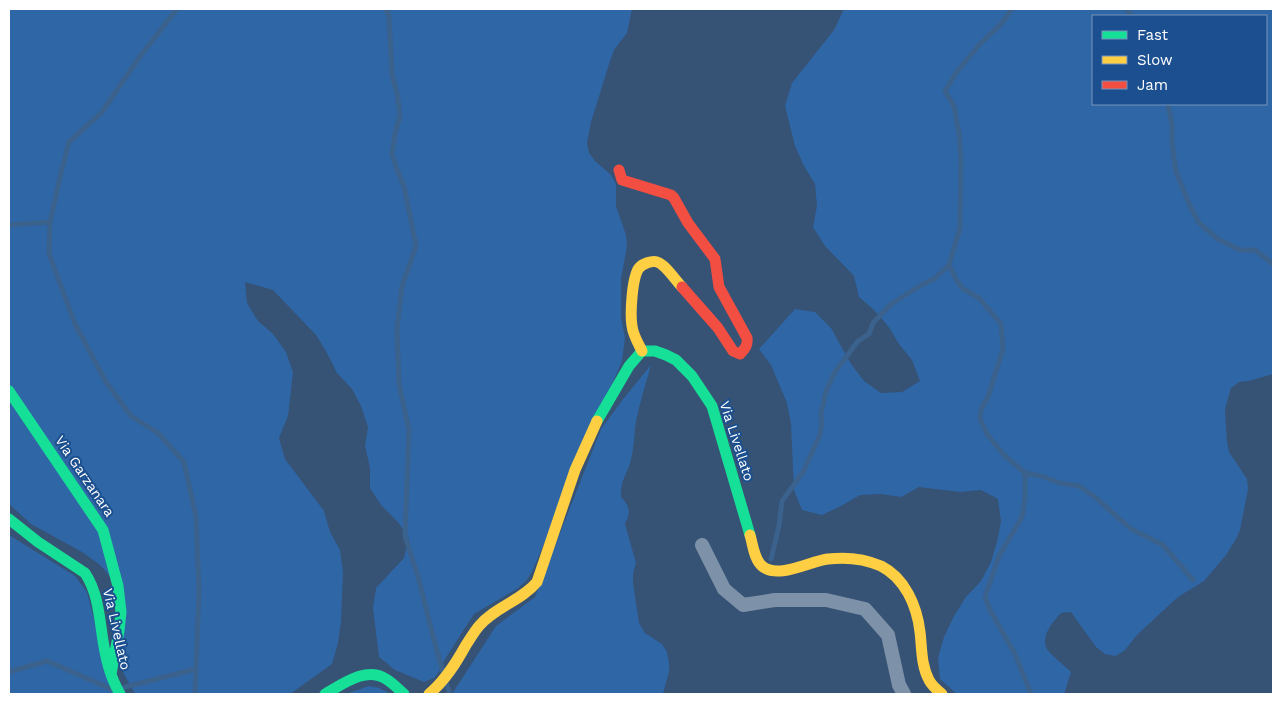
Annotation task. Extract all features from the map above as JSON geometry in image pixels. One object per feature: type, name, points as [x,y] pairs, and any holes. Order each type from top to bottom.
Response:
[{"type":"main road","points":[[429,694],[440,684],[481,623],[495,612],[527,593],[537,582],[575,470],[596,422],[629,366],[642,351],[632,328],[634,280],[639,268],[644,264],[657,262],[664,267],[718,328],[732,351],[740,354],[748,345],[747,338],[719,288],[715,259],[688,223],[674,198],[671,195],[622,180],[619,170]]},
{"type":"main road","name":"Via Livellato","points":[[642,351],[652,350],[667,355],[683,365],[700,386],[712,406],[760,565],[771,571],[780,571],[826,559],[842,559],[864,561],[896,576],[906,590],[913,605],[919,628],[924,667],[929,681],[942,694]]},
{"type":"main road","name":"Via Garzanara","points":[[9,391],[103,530],[118,586],[121,612],[120,631],[111,674]]},
{"type":"main road","name":"Via Livellato","points":[[9,519],[38,542],[85,573],[89,579],[96,594],[107,663],[120,694]]},
{"type":"main road","points":[[325,694],[359,676],[368,674],[385,678],[404,694]]},
{"type":"street","points":[[702,545],[724,589],[744,605],[775,600],[826,600],[865,609],[888,635],[899,685],[904,694]]},
{"type":"shaded area","points":[[9,9],[632,9],[627,33],[614,50],[610,61],[591,122],[587,143],[589,153],[611,175],[616,184],[616,206],[626,235],[627,246],[621,279],[621,317],[625,338],[622,361],[532,572],[518,588],[474,614],[434,678],[424,682],[395,670],[379,657],[373,608],[376,588],[404,558],[409,538],[397,521],[381,505],[370,488],[370,468],[365,446],[368,427],[361,406],[352,389],[337,373],[316,335],[273,290],[245,282],[247,303],[258,321],[273,334],[286,352],[293,372],[288,416],[279,438],[285,459],[324,511],[330,532],[340,550],[343,573],[341,621],[338,643],[332,664],[290,694],[135,694],[117,661],[114,581],[100,565],[82,552],[31,524],[9,504]]},
{"type":"shaded area","points":[[844,9],[1273,9],[1273,374],[1239,382],[1231,388],[1225,409],[1229,452],[1247,479],[1248,489],[1240,530],[1226,555],[1204,581],[1178,597],[1138,634],[1124,651],[1115,656],[1105,654],[1096,647],[1071,612],[1061,613],[1048,630],[1045,644],[1049,652],[1071,672],[1065,694],[957,694],[940,679],[938,658],[944,637],[954,616],[966,597],[981,581],[991,562],[1001,522],[998,499],[981,490],[960,492],[919,487],[901,497],[881,494],[860,495],[822,515],[802,510],[794,490],[791,424],[787,403],[771,365],[759,349],[795,309],[815,312],[831,328],[851,364],[864,381],[881,393],[902,392],[920,381],[912,360],[888,326],[859,297],[854,276],[825,246],[813,227],[817,206],[815,184],[795,146],[785,106],[792,83],[834,30]]},
{"type":"shaded area","points":[[651,365],[635,426],[632,455],[623,482],[621,497],[629,510],[625,524],[636,563],[633,583],[639,623],[645,633],[662,644],[667,652],[669,672],[663,694],[452,694],[496,626],[535,597],[601,429]]},
{"type":"shaded area","points":[[9,535],[75,576],[87,592],[114,694],[9,694]]},
{"type":"shaded area","points":[[369,686],[379,688],[391,694],[346,694]]},
{"type":"waterway","points":[[177,9],[141,55],[102,112],[69,142],[50,222],[49,254],[75,324],[106,382],[131,416],[158,433],[184,462],[196,517],[199,591],[195,694]]},
{"type":"waterway","points":[[386,9],[389,16],[392,75],[400,115],[392,154],[404,186],[416,246],[402,286],[397,329],[399,384],[409,430],[405,536],[419,580],[443,672]]},
{"type":"waterway","points":[[1012,9],[1001,24],[980,44],[958,70],[945,91],[954,106],[961,158],[960,228],[949,265],[963,289],[979,298],[1001,324],[1003,349],[988,397],[981,409],[980,419],[987,434],[1004,455],[1025,473],[1025,498],[1022,517],[999,556],[985,597],[990,610],[1015,654],[1031,694]]},
{"type":"waterway","points":[[1126,9],[1131,15]]},
{"type":"waterway","points":[[1168,105],[1176,172],[1199,223],[1218,239],[1240,250],[1255,250],[1273,264]]},
{"type":"waterway","points":[[9,225],[50,222]]},
{"type":"waterway","points":[[771,559],[779,526],[782,501],[803,472],[820,435],[821,414],[826,391],[835,372],[858,341],[869,334],[873,323],[891,304],[934,279],[949,265]]},
{"type":"waterway","points":[[1025,473],[1041,476],[1060,483],[1079,486],[1095,497],[1131,529],[1163,545],[1193,580]]},
{"type":"waterway","points":[[9,672],[47,661],[111,689]]},
{"type":"waterway","points":[[121,688],[196,669]]},
{"type":"waterway","points":[[446,683],[450,694]]},
{"type":"traffic: fast","points":[[597,421],[629,366],[642,351],[655,351],[676,360],[692,376],[712,406],[750,535]]},
{"type":"traffic: fast","points":[[9,391],[103,530],[118,586],[121,612],[111,674]]},
{"type":"traffic: fast","points":[[9,519],[38,542],[85,573],[95,595],[108,665],[120,694]]},
{"type":"traffic: fast","points":[[325,694],[347,681],[371,674],[386,679],[404,694]]},
{"type":"traffic: slow","points":[[642,351],[633,333],[631,320],[633,287],[639,268],[647,263],[660,263],[682,287]]},
{"type":"traffic: slow","points":[[429,694],[450,671],[485,619],[531,589],[537,582],[575,470],[597,421]]},
{"type":"traffic: slow","points":[[750,535],[757,560],[769,570],[785,570],[821,560],[841,558],[868,562],[889,571],[903,585],[913,603],[920,632],[924,668],[930,682],[942,694]]},
{"type":"traffic: jam","points":[[619,170],[622,180],[671,195],[688,223],[715,259],[719,287],[747,338],[746,347],[740,354],[733,351],[718,328],[682,287]]}]
